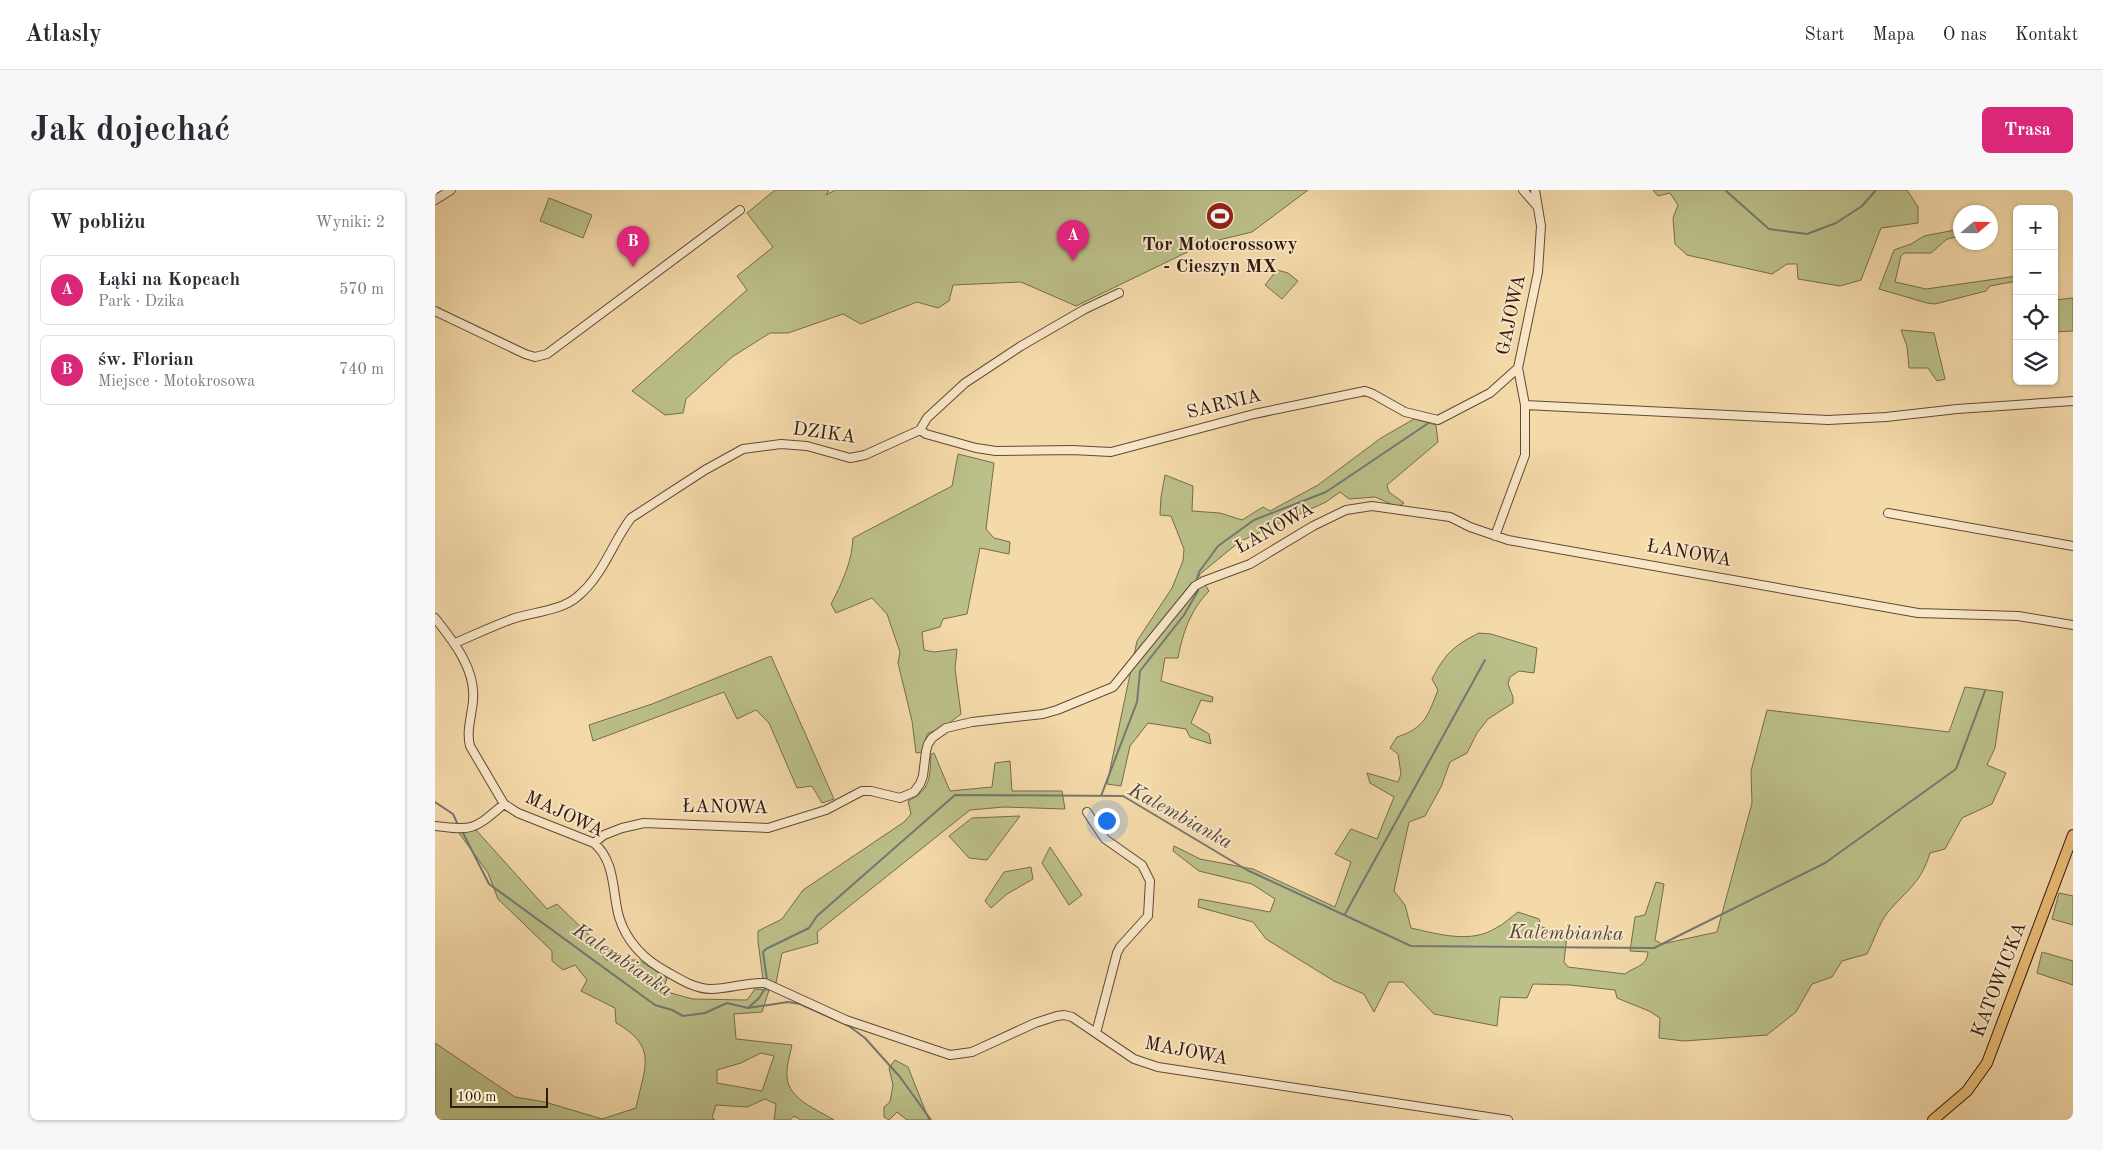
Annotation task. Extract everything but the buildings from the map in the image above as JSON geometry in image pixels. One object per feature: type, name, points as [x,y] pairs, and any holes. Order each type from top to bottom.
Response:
[{"type":"main road","name":"KATOWICKA","points":[[1933,1120],[1967,1090],[1987,1062],[2073,835]]},
{"type":"street","points":[[435,200],[451,190]]},
{"type":"street","points":[[1523,190],[1537,206]]},
{"type":"street","name":"GAJOWA","points":[[1495,536],[1525,455],[1525,405],[1518,368],[1538,272],[1541,226],[1535,190]]},
{"type":"street","points":[[435,311],[525,354],[541,357],[740,210]]},
{"type":"street","name":"DZIKA","points":[[455,643],[511,619],[558,607],[577,598],[604,566],[621,531],[631,518],[705,470],[743,449],[781,444],[807,446],[851,458],[865,455],[920,430],[927,418],[965,383],[1021,346],[1085,309],[1119,293]]},
{"type":"street","name":"SARNIA","points":[[920,430],[926,434],[977,448],[996,451],[1072,450],[1111,452],[1254,414],[1365,392],[1373,394],[1405,412],[1438,420],[1490,393],[1518,368]]},
{"type":"street","points":[[1525,405],[1829,420],[2073,401]]},
{"type":"street","name":"ŁANOWA","points":[[594,843],[622,828],[644,823],[768,828],[826,810],[862,791],[900,798],[915,792],[923,776],[926,751],[932,738],[938,732],[953,725],[1031,716],[1057,710],[1113,687],[1195,586],[1203,581],[1250,564],[1313,526],[1346,510],[1372,506],[1450,517],[1508,540],[1918,612],[2018,616],[2073,624]]},
{"type":"street","points":[[1888,514],[2073,546]]},
{"type":"street","name":"MAJOWA","points":[[435,618],[455,643],[470,675],[473,688],[468,737],[470,746],[504,804],[518,813],[594,843],[602,850],[607,861],[623,927],[629,940],[645,957],[659,968],[683,982],[711,989],[751,982],[767,984],[847,1020],[950,1055],[972,1052],[1035,1023],[1064,1015],[1072,1017],[1134,1059],[1158,1067],[1509,1120]]},
{"type":"street","points":[[435,826],[464,830],[471,828],[504,804]]},
{"type":"street","points":[[1087,812],[1105,839],[1142,865],[1150,881],[1148,916],[1120,947],[1117,953],[1095,1033]]},
{"type":"green space","points":[[775,190],[829,190],[826,195],[835,190],[1308,190],[1252,232],[1206,243],[1076,306],[1021,282],[953,285],[949,301],[938,308],[917,302],[861,324],[843,314],[788,333],[770,333],[732,357],[686,399],[683,413],[665,415],[632,391],[747,290],[737,276],[773,247],[747,213]]},
{"type":"green space","points":[[1653,190],[1907,190],[1918,207],[1918,223],[1881,228],[1861,280],[1840,286],[1798,279],[1797,264],[1787,264],[1772,274],[1687,255],[1675,244],[1673,218],[1678,205],[1670,193],[1658,196]]},
{"type":"green space","points":[[549,198],[592,215],[583,238],[540,221]]},
{"type":"green space","points":[[1953,230],[1953,238],[1947,239],[1931,253],[1904,253],[1901,256],[1895,282],[1926,289],[2013,277],[2013,282],[1990,286],[1986,291],[1935,304],[1879,289],[1894,250],[1911,244],[1924,236]]},
{"type":"green space","points":[[1277,270],[1288,273],[1298,281],[1282,299],[1265,285]]},
{"type":"green space","points":[[2073,298],[2073,331],[2058,332],[2058,300]]},
{"type":"green space","points":[[1901,330],[1934,333],[1945,379],[1937,381],[1928,368],[1909,368],[1907,346]]},
{"type":"green space","points":[[1414,419],[1436,425],[1438,442],[1387,485],[1389,492],[1404,503],[1398,507],[1375,497],[1349,499],[1340,492],[1326,502],[1239,542],[1199,575],[1209,591],[1197,606],[1188,622],[1178,658],[1165,658],[1161,681],[1213,697],[1212,702],[1201,700],[1191,723],[1209,734],[1211,744],[1190,737],[1186,729],[1148,723],[1130,746],[1121,786],[1107,784],[1137,641],[1172,588],[1183,561],[1184,549],[1171,516],[1160,515],[1165,475],[1193,486],[1192,511],[1220,513],[1242,520],[1263,507],[1270,511],[1318,485],[1381,438]]},
{"type":"green space","points":[[958,454],[994,463],[986,529],[994,538],[1010,542],[1009,554],[980,548],[967,614],[943,619],[940,627],[922,632],[924,650],[934,652],[957,649],[955,669],[961,714],[945,726],[927,734],[922,752],[916,753],[912,721],[898,663],[900,652],[887,614],[872,598],[836,613],[831,604],[849,564],[853,538],[952,486]]},
{"type":"green space","points":[[1479,633],[1491,634],[1537,648],[1534,673],[1519,671],[1510,677],[1508,684],[1513,697],[1513,703],[1488,719],[1477,733],[1467,753],[1450,762],[1441,787],[1425,816],[1409,822],[1394,891],[1405,905],[1411,928],[1454,936],[1476,936],[1499,926],[1518,912],[1539,919],[1542,927],[1567,935],[1564,962],[1568,967],[1625,974],[1643,963],[1647,957],[1648,952],[1630,951],[1635,917],[1645,915],[1656,882],[1664,884],[1655,940],[1662,944],[1717,932],[1752,803],[1751,771],[1767,710],[1949,732],[1965,687],[2003,692],[1995,748],[1987,765],[2006,773],[1992,804],[1962,818],[1945,849],[1930,853],[1918,879],[1885,916],[1867,954],[1842,961],[1832,977],[1812,984],[1796,1012],[1767,1035],[1684,1041],[1659,1038],[1660,1018],[1649,1011],[1617,998],[1615,990],[1570,985],[1533,984],[1527,998],[1500,997],[1497,1026],[1434,1014],[1403,982],[1389,982],[1374,1012],[1364,994],[1334,981],[1266,939],[1253,922],[1198,907],[1199,899],[1270,912],[1275,899],[1252,884],[1199,871],[1173,851],[1174,846],[1200,859],[1253,869],[1335,907],[1351,862],[1335,854],[1351,829],[1377,839],[1394,797],[1370,783],[1367,773],[1398,782],[1401,774],[1398,754],[1390,748],[1397,737],[1414,729],[1424,720],[1438,690],[1432,679],[1441,663],[1456,647]]},
{"type":"green space","points":[[771,656],[834,799],[822,803],[812,786],[797,788],[769,723],[756,710],[737,719],[724,692],[593,741],[589,725],[652,704]]},
{"type":"green space","points":[[934,753],[950,791],[992,787],[995,763],[1010,761],[1012,791],[1062,791],[1065,809],[1004,807],[970,810],[817,932],[818,943],[782,953],[776,983],[763,980],[758,931],[782,919],[803,890],[904,822],[911,814],[908,801],[916,797],[928,782],[931,754]]},
{"type":"green space","points":[[1020,816],[987,860],[969,858],[949,836],[972,818]]},
{"type":"green space","points":[[476,830],[547,909],[557,904],[588,934],[606,960],[639,960],[667,978],[663,991],[693,999],[747,1000],[755,989],[769,990],[762,1012],[734,1014],[736,1039],[792,1045],[787,1069],[789,1085],[798,1098],[834,1120],[801,1120],[794,1116],[790,1120],[774,1120],[776,1104],[765,1099],[747,1107],[716,1105],[712,1118],[715,1120],[435,1120],[435,1043],[515,1097],[545,1102],[602,1119],[636,1108],[645,1070],[643,1050],[630,1032],[616,1023],[615,1008],[581,991],[587,980],[575,965],[563,970],[552,961],[552,951],[498,899],[488,873],[459,833]],"holes":[[[761,1053],[774,1056],[762,1091],[717,1083],[717,1070],[741,1063]]]},
{"type":"green space","points":[[1050,847],[1082,895],[1069,905],[1042,863]]},
{"type":"green space","points":[[1031,867],[1033,879],[1007,894],[991,908],[985,901],[1004,872]]},
{"type":"green space","points":[[2059,893],[2073,896],[2073,925],[2052,919]]},
{"type":"green space","points":[[2042,952],[2073,961],[2073,985],[2037,973]]},
{"type":"green space","points":[[895,1060],[908,1067],[929,1120],[907,1120],[897,1112],[889,1120],[884,1117],[884,1107],[890,1102],[893,1085],[889,1068]]},
{"type":"waterway","points":[[1725,190],[1769,229],[1807,234],[1836,223],[1862,206],[1876,190]]},
{"type":"waterway","points":[[1196,582],[1199,572],[1218,546],[1254,520],[1326,492],[1430,422]]},
{"type":"waterway","points":[[1101,796],[1137,702],[1140,671],[1184,615],[1198,588]]},
{"type":"waterway","points":[[1345,914],[1485,660]]},
{"type":"waterway","name":"Kalembianka","points":[[767,980],[763,952],[766,949],[809,928],[817,916],[955,795],[1123,796],[1247,870],[1411,946],[1654,948],[1825,863],[1956,769],[1985,691]]},
{"type":"waterway","name":"Kalembianka","points":[[435,802],[453,814],[458,825]]},
{"type":"waterway","name":"Kalembianka","points":[[462,831],[489,884],[655,1005],[672,1010],[683,1016],[705,1013],[727,1003],[748,1008],[759,998],[766,987]]},
{"type":"waterway","points":[[748,1008],[788,1002],[800,1004],[849,1026],[865,1038],[900,1077],[931,1120]]},
{"type":"place","name":"Tor Motocrossowy - Cieszyn MX","points":[[1220,216]]},
{"type":"place","name":"Łąki na Kopcach","points":[[1073,261]]},
{"type":"place","name":"św. Florian","points":[[633,267]]}]
